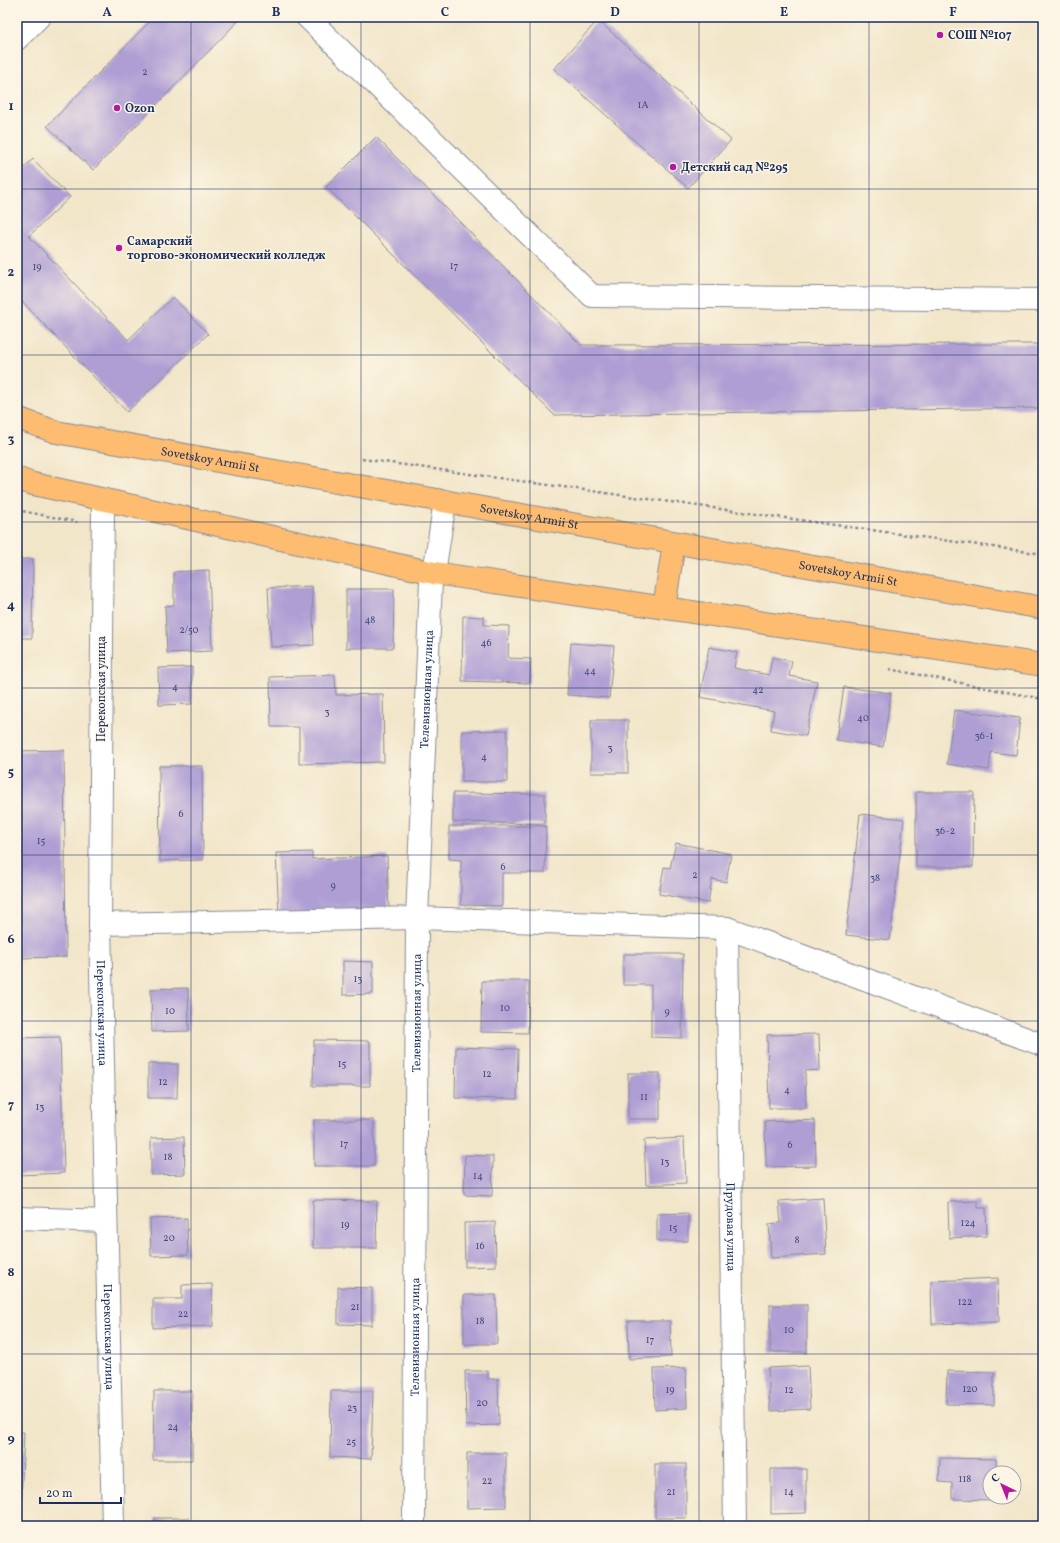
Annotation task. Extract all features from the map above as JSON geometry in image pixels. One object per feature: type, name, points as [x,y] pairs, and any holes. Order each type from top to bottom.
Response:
[{"type":"main road","name":"Sovetskoy Armii St","points":[[17,418],[56,432],[1043,608]]},
{"type":"main road","points":[[17,478],[28,483],[102,500],[434,573],[1043,665]]},
{"type":"main road","points":[[664,608],[674,543]]},
{"type":"street","points":[[17,40],[39,17]]},
{"type":"street","points":[[307,17],[592,296],[1043,300]]},
{"type":"street","name":"Перекопская улица","points":[[102,500],[100,924],[112,1526]]},
{"type":"street","name":"Телевизионная улица","points":[[414,1526],[417,918],[431,581],[434,573],[446,501]]},
{"type":"street","points":[[100,924],[417,918],[727,928],[1043,1044]]},
{"type":"street","name":"Прудовая улица","points":[[727,928],[735,1526]]},
{"type":"street","points":[[17,1218],[106,1221]]},
{"type":"path","points":[[357,458],[1043,554]]},
{"type":"building","points":[[154,17],[242,17],[93,170],[47,126]]},
{"type":"building","points":[[598,20],[731,140],[688,188],[554,69]]},
{"type":"building","points":[[376,137],[581,345],[1043,344],[1043,408],[554,415],[326,187]]},
{"type":"building","points":[[33,159],[70,197],[29,236],[128,340],[173,297],[208,334],[127,412],[17,296],[17,174]]},
{"type":"building","points":[[17,559],[33,559],[32,638],[17,638]]},
{"type":"building","points":[[209,570],[212,651],[167,653],[165,606],[174,605],[174,572]]},
{"type":"building","points":[[312,586],[314,645],[271,647],[268,588]]},
{"type":"building","points":[[346,589],[394,589],[393,648],[346,648]]},
{"type":"building","points":[[463,616],[484,617],[484,625],[509,626],[508,658],[531,659],[530,683],[462,681]]},
{"type":"building","points":[[571,643],[614,646],[609,698],[567,695]]},
{"type":"building","points":[[709,647],[737,652],[734,668],[769,675],[772,657],[792,661],[789,676],[817,681],[806,736],[771,730],[774,711],[700,697]]},
{"type":"building","points":[[192,667],[192,704],[159,705],[158,668]]},
{"type":"building","points":[[335,675],[336,695],[383,694],[384,762],[299,764],[299,727],[271,727],[270,677]]},
{"type":"building","points":[[844,687],[891,693],[883,747],[836,740]]},
{"type":"building","points":[[954,710],[1020,718],[1016,755],[991,752],[989,770],[947,764]]},
{"type":"building","points":[[591,720],[628,720],[628,773],[591,773]]},
{"type":"building","points":[[507,730],[507,782],[462,782],[462,731]]},
{"type":"building","points":[[64,750],[66,957],[17,958],[17,751]]},
{"type":"building","points":[[159,766],[202,766],[203,860],[160,861]]},
{"type":"building","points":[[916,792],[974,792],[973,867],[916,867]]},
{"type":"building","points":[[453,793],[545,794],[545,824],[453,822]]},
{"type":"building","points":[[860,814],[904,819],[890,940],[846,935]]},
{"type":"building","points":[[449,826],[546,826],[545,873],[502,873],[502,906],[461,905],[461,860],[449,859]]},
{"type":"building","points":[[676,843],[731,854],[726,882],[712,879],[708,903],[659,894],[664,867],[670,868]]},
{"type":"building","points":[[312,852],[312,859],[387,856],[389,912],[279,916],[276,853]]},
{"type":"building","points":[[623,954],[683,954],[682,1038],[651,1037],[651,985],[623,985]]},
{"type":"building","points":[[343,961],[373,962],[373,994],[343,995]]},
{"type":"building","points":[[482,981],[529,981],[528,1033],[481,1032]]},
{"type":"building","points":[[188,988],[189,1031],[152,1032],[151,989]]},
{"type":"building","points":[[819,1034],[820,1070],[805,1071],[806,1108],[769,1108],[767,1035]]},
{"type":"building","points":[[60,1037],[64,1173],[17,1175],[17,1038]]},
{"type":"building","points":[[314,1040],[370,1041],[370,1086],[313,1086]]},
{"type":"building","points":[[456,1047],[518,1049],[517,1099],[455,1098]]},
{"type":"building","points":[[148,1064],[178,1064],[177,1098],[148,1098]]},
{"type":"building","points":[[628,1073],[660,1073],[660,1119],[628,1119]]},
{"type":"building","points":[[314,1120],[374,1120],[374,1166],[314,1166]]},
{"type":"building","points":[[815,1120],[816,1166],[766,1167],[765,1122]]},
{"type":"building","points":[[184,1137],[185,1174],[151,1175],[151,1138]]},
{"type":"building","points":[[684,1138],[686,1183],[646,1185],[644,1140]]},
{"type":"building","points":[[465,1155],[493,1156],[492,1196],[464,1195]]},
{"type":"building","points":[[823,1198],[826,1254],[771,1258],[769,1224],[781,1223],[779,1201]]},
{"type":"building","points":[[313,1200],[377,1201],[376,1248],[313,1248]]},
{"type":"building","points":[[978,1201],[978,1208],[986,1208],[987,1236],[949,1238],[948,1202]]},
{"type":"building","points":[[688,1213],[688,1241],[657,1241],[657,1214]]},
{"type":"building","points":[[187,1218],[188,1255],[151,1256],[150,1219]]},
{"type":"building","points":[[495,1222],[496,1266],[465,1267],[464,1223]]},
{"type":"building","points":[[998,1278],[999,1322],[932,1324],[931,1281]]},
{"type":"building","points":[[212,1284],[213,1326],[153,1328],[153,1299],[182,1299],[182,1285]]},
{"type":"building","points":[[338,1287],[372,1288],[372,1325],[338,1324]]},
{"type":"building","points":[[464,1295],[496,1295],[497,1344],[464,1344]]},
{"type":"building","points":[[770,1305],[807,1305],[807,1352],[770,1352]]},
{"type":"building","points":[[628,1321],[670,1321],[671,1357],[629,1359]]},
{"type":"building","points":[[808,1366],[810,1409],[770,1411],[768,1368]]},
{"type":"building","points":[[686,1368],[687,1408],[655,1410],[654,1369]]},
{"type":"building","points":[[465,1371],[488,1371],[488,1379],[498,1379],[499,1425],[466,1426]]},
{"type":"building","points":[[947,1371],[994,1372],[994,1405],[946,1404]]},
{"type":"building","points":[[154,1391],[192,1391],[192,1460],[153,1460]]},
{"type":"building","points":[[331,1391],[373,1391],[371,1459],[330,1457]]},
{"type":"building","points":[[17,1432],[24,1432],[21,1501],[17,1501]]},
{"type":"building","points":[[467,1453],[506,1453],[506,1507],[467,1508]]},
{"type":"building","points":[[940,1458],[996,1459],[996,1465],[982,1465],[982,1500],[952,1499],[952,1483],[939,1482]]},
{"type":"building","points":[[655,1464],[686,1464],[686,1518],[655,1518]]},
{"type":"building","points":[[771,1469],[806,1469],[806,1513],[771,1514]]},
{"type":"building","points":[[155,1518],[188,1518],[188,1526],[155,1526]]},
{"type":"place","name":"СОШ №107","points":[[940,35]]},
{"type":"place","name":"Ozon","points":[[117,108]]},
{"type":"place","name":"Детский сад №295","points":[[673,167]]},
{"type":"place","name":"Самарский торгово-экономический колледж","points":[[119,248]]}]
